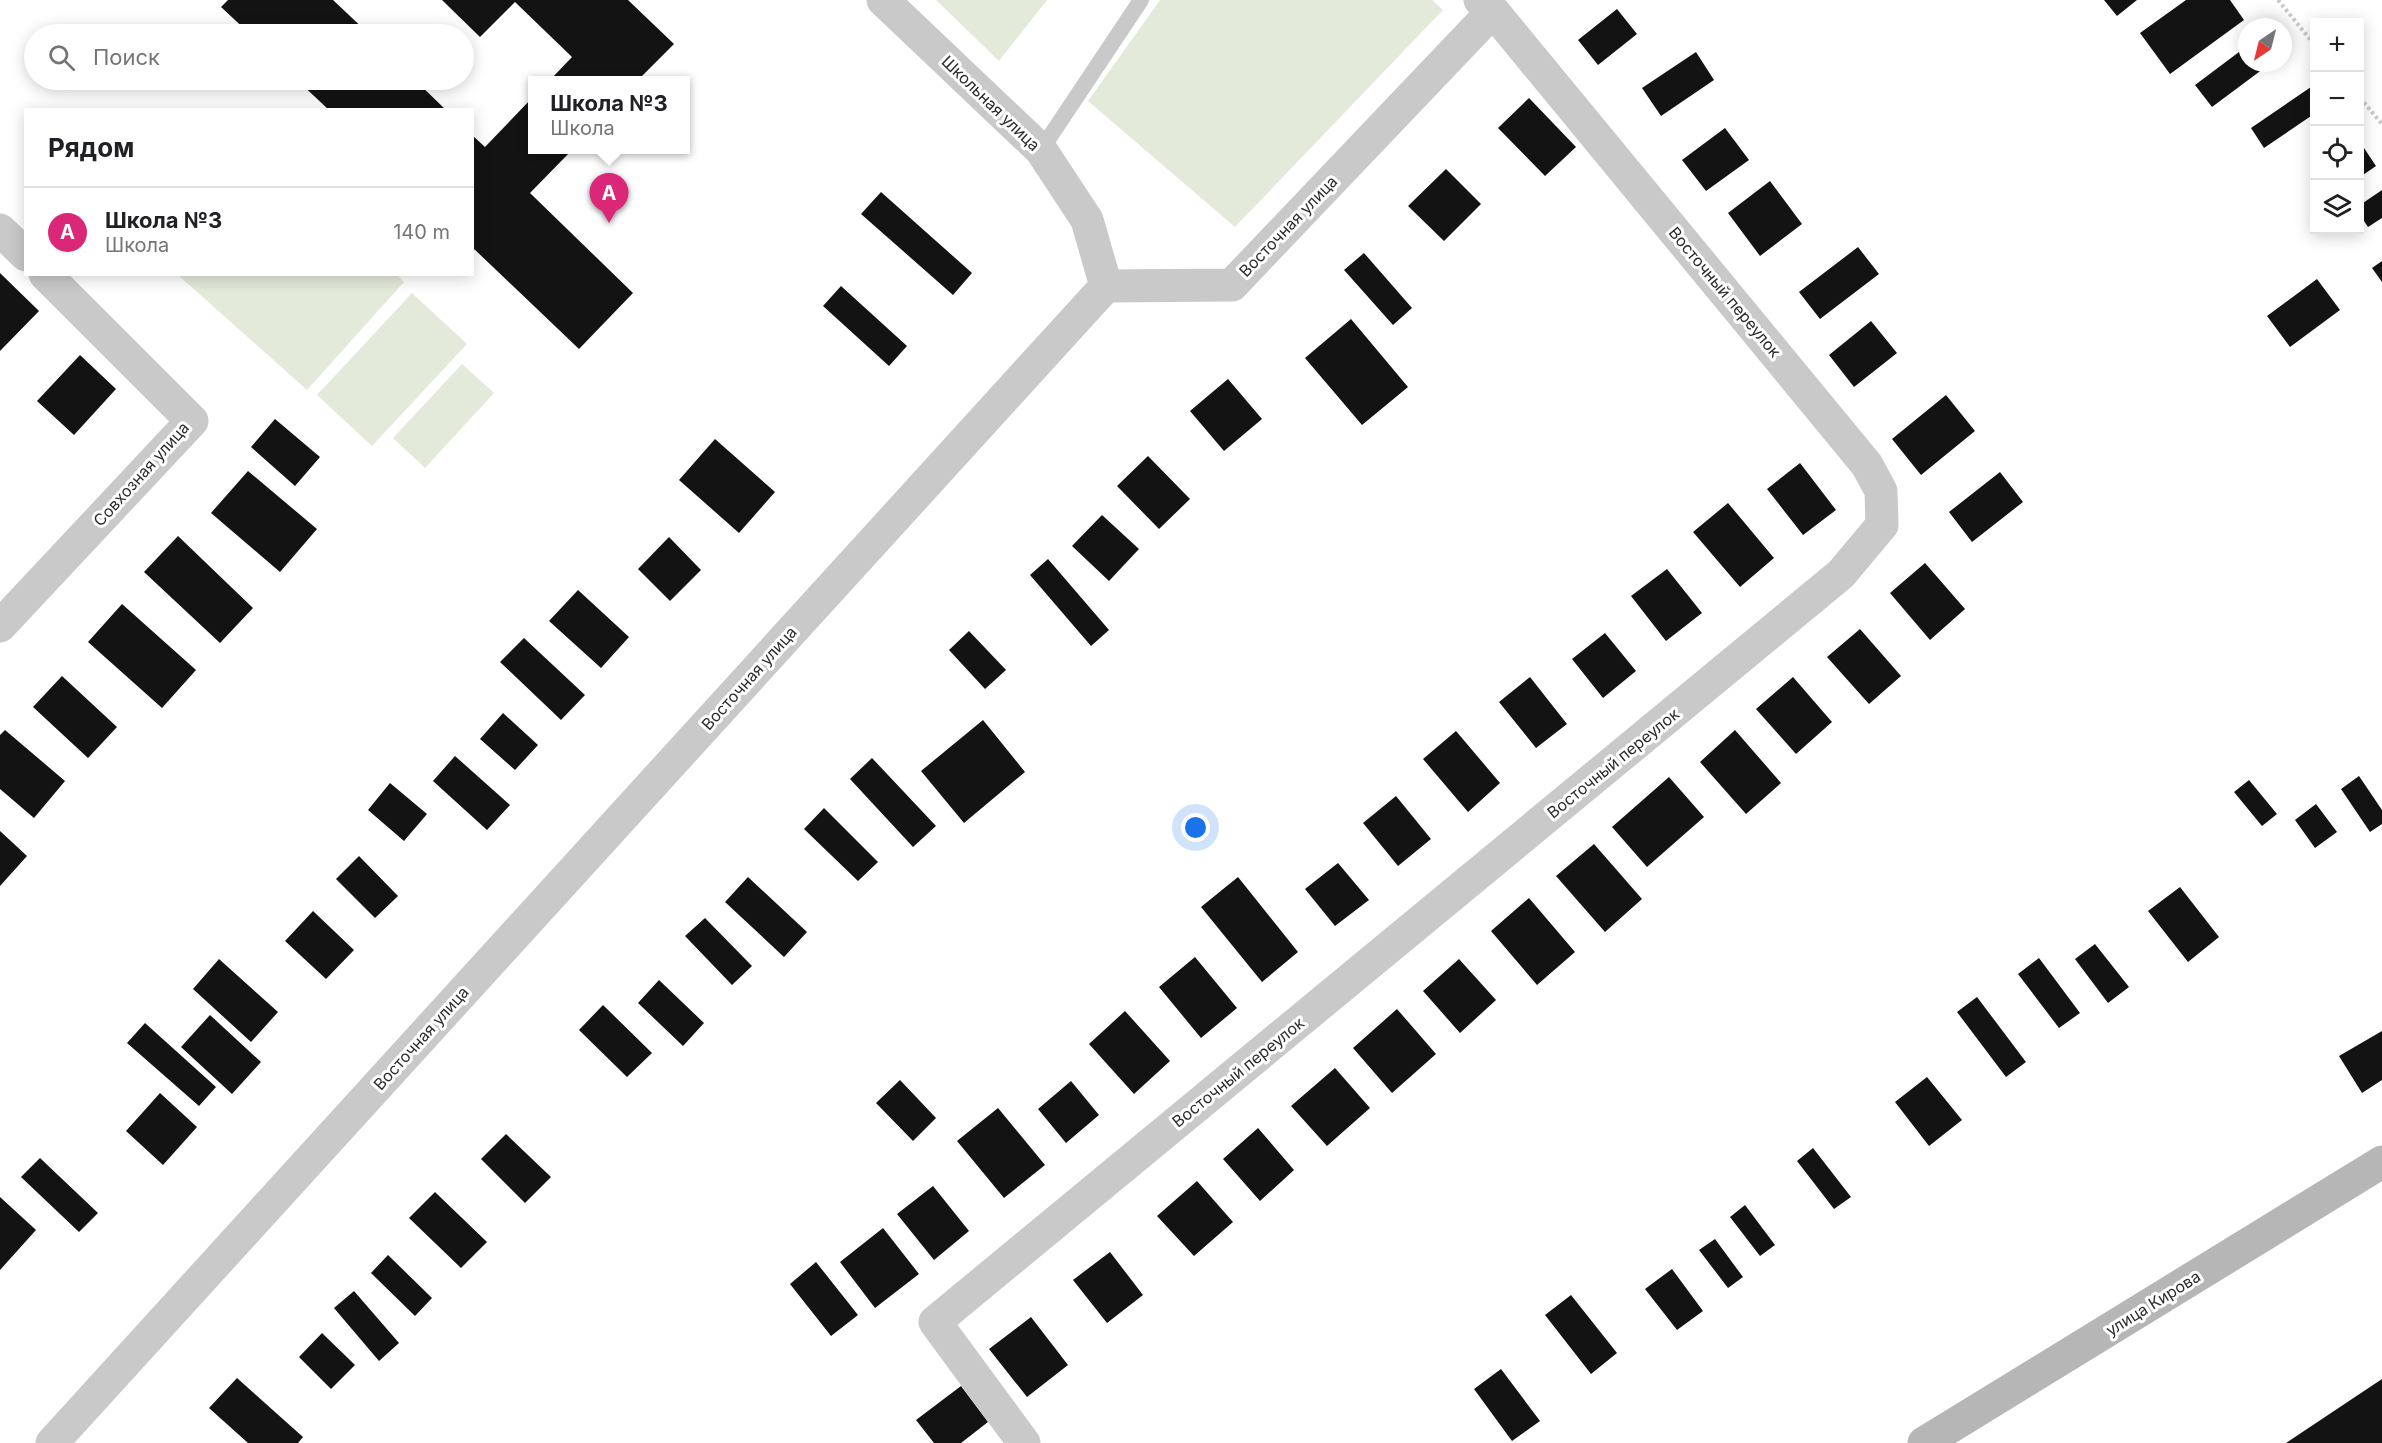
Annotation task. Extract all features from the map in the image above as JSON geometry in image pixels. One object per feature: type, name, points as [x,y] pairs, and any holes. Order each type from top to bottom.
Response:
[{"type":"main road","name":"улица Кирова","points":[[1924,1443],[2382,1162]]},
{"type":"street","name":"Школьная улица","points":[[882,0],[1041,150],[1087,220],[1106,286]]},
{"type":"street","name":"Восточная улица","points":[[52,1443],[1106,286],[1233,285],[1487,6]]},
{"type":"street","name":"Восточный переулок","points":[[1024,1443],[935,1322],[1841,574],[1882,525],[1881,491],[1867,465],[1487,6]]},
{"type":"street","points":[[0,230],[24,253]]},
{"type":"street","name":"Совхозная улица","points":[[0,626],[192,421],[47,276]]},
{"type":"lane","points":[[1041,150],[1141,0]]},
{"type":"path","points":[[2278,0],[2310,39]]},
{"type":"path","points":[[2364,103],[2382,124]]},
{"type":"green space","points":[[936,0],[1047,0],[999,61]]},
{"type":"green space","points":[[1160,0],[1432,0],[1443,10],[1235,227],[1088,101]]},
{"type":"green space","points":[[179,276],[398,276],[404,282],[307,390]]},
{"type":"green space","points":[[412,293],[467,344],[372,446],[317,395]]},
{"type":"green space","points":[[462,364],[494,393],[425,468],[393,438]]},
{"type":"building","points":[[228,0],[333,0],[358,24],[239,24],[221,7]]},
{"type":"building","points":[[442,0],[628,0],[674,44],[642,76],[554,76],[572,57],[515,2],[480,37],[474,31],[474,24],[467,24]]},
{"type":"building","points":[[2104,0],[2137,0],[2117,16]]},
{"type":"building","points":[[2186,0],[2230,0],[2243,18],[2238,18],[2238,24],[2170,74],[2140,33]]},
{"type":"building","points":[[1617,9],[1637,34],[1598,65],[1578,40]]},
{"type":"building","points":[[1696,52],[1714,80],[1661,116],[1642,88]]},
{"type":"building","points":[[2238,53],[2238,72],[2259,72],[2212,107],[2195,85]]},
{"type":"building","points":[[2310,88],[2310,117],[2264,148],[2251,128]]},
{"type":"building","points":[[308,90],[425,90],[444,108],[327,108]]},
{"type":"building","points":[[1529,98],[1576,147],[1545,176],[1498,128]]},
{"type":"building","points":[[528,102],[528,154],[568,154],[530,193],[633,293],[579,349],[474,249],[474,137],[485,147]]},
{"type":"building","points":[[1725,128],[1749,160],[1706,191],[1682,160]]},
{"type":"building","points":[[2364,148],[2376,166],[2364,174]]},
{"type":"building","points":[[1446,169],[1481,204],[1444,241],[1408,206]]},
{"type":"building","points":[[1770,181],[1802,224],[1760,256],[1728,213]]},
{"type":"building","points":[[2382,190],[2382,218],[2368,227],[2364,221],[2364,202]]},
{"type":"building","points":[[881,192],[972,273],[953,295],[861,214]]},
{"type":"building","points":[[1858,247],[1879,274],[1820,319],[1799,292]]},
{"type":"building","points":[[1364,253],[1412,308],[1393,325],[1344,270]]},
{"type":"building","points":[[2382,261],[2382,282],[2372,268]]},
{"type":"building","points":[[0,273],[39,311],[0,351]]},
{"type":"building","points":[[2317,279],[2340,310],[2290,347],[2267,316]]},
{"type":"building","points":[[841,286],[907,346],[889,366],[823,306]]},
{"type":"building","points":[[1351,319],[1408,387],[1362,425],[1305,358]]},
{"type":"building","points":[[1871,321],[1897,353],[1854,387],[1829,355]]},
{"type":"building","points":[[80,355],[116,389],[74,435],[37,401]]},
{"type":"building","points":[[1228,379],[1262,419],[1224,451],[1190,411]]},
{"type":"building","points":[[1946,395],[1975,431],[1921,475],[1892,439]]},
{"type":"building","points":[[275,419],[320,457],[295,486],[251,447]]},
{"type":"building","points":[[715,439],[775,492],[739,533],[679,480]]},
{"type":"building","points":[[1148,456],[1190,499],[1159,529],[1117,486]]},
{"type":"building","points":[[1800,463],[1836,510],[1803,535],[1767,489]]},
{"type":"building","points":[[248,471],[317,529],[280,572],[211,513]]},
{"type":"building","points":[[2000,472],[2023,502],[1972,542],[1949,512]]},
{"type":"building","points":[[1728,503],[1774,558],[1740,587],[1693,532]]},
{"type":"building","points":[[1102,515],[1139,549],[1109,581],[1072,546]]},
{"type":"building","points":[[178,536],[253,608],[220,643],[144,572]]},
{"type":"building","points":[[669,537],[701,570],[670,601],[638,569]]},
{"type":"building","points":[[1048,559],[1109,630],[1091,646],[1030,575]]},
{"type":"building","points":[[1925,563],[1965,609],[1930,640],[1890,593]]},
{"type":"building","points":[[1667,569],[1702,613],[1666,641],[1631,596]]},
{"type":"building","points":[[578,590],[629,637],[601,668],[549,621]]},
{"type":"building","points":[[122,604],[196,670],[162,708],[88,642]]},
{"type":"building","points":[[1860,629],[1901,676],[1869,704],[1827,657]]},
{"type":"building","points":[[969,631],[1006,670],[985,689],[949,650]]},
{"type":"building","points":[[1605,633],[1636,671],[1603,698],[1572,659]]},
{"type":"building","points":[[524,638],[585,695],[561,720],[500,662]]},
{"type":"building","points":[[62,676],[117,727],[88,758],[33,707]]},
{"type":"building","points":[[1530,677],[1567,724],[1536,748],[1499,702]]},
{"type":"building","points":[[1793,677],[1832,722],[1796,754],[1756,709]]},
{"type":"building","points":[[503,713],[538,745],[515,770],[480,739]]},
{"type":"building","points":[[983,720],[1025,772],[964,823],[921,771]]},
{"type":"building","points":[[5,730],[65,781],[34,818],[0,789],[0,735]]},
{"type":"building","points":[[1735,730],[1781,783],[1746,814],[1700,762]]},
{"type":"building","points":[[1456,731],[1500,783],[1468,812],[1423,759]]},
{"type":"building","points":[[455,756],[510,805],[487,830],[433,781]]},
{"type":"building","points":[[872,758],[936,826],[913,847],[850,779]]},
{"type":"building","points":[[2359,776],[2382,810],[2382,824],[2370,832],[2341,789]]},
{"type":"building","points":[[1669,777],[1704,817],[1647,867],[1612,827]]},
{"type":"building","points":[[2249,780],[2277,814],[2262,826],[2234,792]]},
{"type":"building","points":[[390,783],[427,814],[404,841],[368,810]]},
{"type":"building","points":[[1396,796],[1431,839],[1398,866],[1363,823]]},
{"type":"building","points":[[2316,804],[2337,832],[2315,848],[2295,820]]},
{"type":"building","points":[[824,808],[878,862],[858,881],[804,829]]},
{"type":"building","points":[[0,831],[27,856],[0,886]]},
{"type":"building","points":[[1594,844],[1642,899],[1605,932],[1556,876]]},
{"type":"building","points":[[359,856],[398,896],[375,918],[336,879]]},
{"type":"building","points":[[1338,863],[1369,900],[1335,926],[1305,889]]},
{"type":"building","points":[[748,877],[807,932],[784,957],[725,902]]},
{"type":"building","points":[[1238,877],[1298,952],[1262,982],[1201,907]]},
{"type":"building","points":[[2180,887],[2219,937],[2188,962],[2148,911]]},
{"type":"building","points":[[1529,898],[1575,952],[1537,985],[1491,931]]},
{"type":"building","points":[[313,911],[354,950],[326,979],[285,941]]},
{"type":"building","points":[[705,918],[752,966],[732,985],[685,936]]},
{"type":"building","points":[[2095,944],[2129,987],[2108,1003],[2075,959]]},
{"type":"building","points":[[1195,957],[1237,1008],[1201,1038],[1159,987]]},
{"type":"building","points":[[2039,958],[2080,1013],[2059,1028],[2018,974]]},
{"type":"building","points":[[219,959],[278,1012],[251,1042],[193,989]]},
{"type":"building","points":[[1459,959],[1496,1000],[1460,1033],[1423,991]]},
{"type":"building","points":[[659,980],[704,1023],[683,1046],[638,1003]]},
{"type":"building","points":[[1977,997],[2026,1062],[2006,1077],[1957,1012]]},
{"type":"building","points":[[603,1005],[652,1053],[627,1077],[579,1030]]},
{"type":"building","points":[[1397,1009],[1436,1054],[1392,1093],[1353,1048]]},
{"type":"building","points":[[1125,1011],[1170,1061],[1134,1094],[1089,1044]]},
{"type":"building","points":[[210,1015],[261,1062],[232,1094],[181,1047]]},
{"type":"building","points":[[145,1023],[216,1087],[199,1106],[127,1043]]},
{"type":"building","points":[[2382,1031],[2382,1080],[2362,1093],[2339,1056]]},
{"type":"building","points":[[1335,1068],[1370,1108],[1327,1146],[1291,1106]]},
{"type":"building","points":[[1927,1077],[1962,1120],[1929,1146],[1895,1102]]},
{"type":"building","points":[[900,1080],[936,1118],[913,1141],[876,1103]]},
{"type":"building","points":[[1071,1081],[1099,1115],[1066,1143],[1038,1109]]},
{"type":"building","points":[[160,1093],[197,1127],[163,1165],[126,1131]]},
{"type":"building","points":[[998,1108],[1045,1165],[1004,1198],[957,1141]]},
{"type":"building","points":[[1258,1128],[1294,1170],[1260,1201],[1223,1159]]},
{"type":"building","points":[[506,1134],[551,1177],[525,1203],[481,1159]]},
{"type":"building","points":[[1813,1148],[1851,1197],[1834,1209],[1797,1161]]},
{"type":"building","points":[[40,1158],[98,1213],[79,1232],[21,1177]]},
{"type":"building","points":[[1197,1181],[1233,1222],[1194,1256],[1157,1216]]},
{"type":"building","points":[[933,1186],[969,1231],[934,1260],[897,1214]]},
{"type":"building","points":[[435,1192],[487,1242],[461,1268],[409,1218]]},
{"type":"building","points":[[0,1197],[36,1230],[0,1270]]},
{"type":"building","points":[[1745,1205],[1775,1245],[1760,1256],[1730,1217]]},
{"type":"building","points":[[883,1228],[919,1274],[875,1308],[840,1262]]},
{"type":"building","points":[[1715,1239],[1743,1277],[1728,1288],[1699,1250]]},
{"type":"building","points":[[1110,1252],[1143,1295],[1107,1323],[1073,1280]]},
{"type":"building","points":[[388,1255],[432,1298],[415,1316],[371,1273]]},
{"type":"building","points":[[816,1262],[858,1315],[831,1336],[790,1284]]},
{"type":"building","points":[[1672,1269],[1703,1311],[1677,1330],[1645,1289]]},
{"type":"building","points":[[354,1291],[399,1343],[379,1361],[334,1308]]},
{"type":"building","points":[[1571,1295],[1617,1353],[1591,1374],[1545,1315]]},
{"type":"building","points":[[1031,1317],[1068,1365],[1027,1397],[989,1349]]},
{"type":"building","points":[[322,1333],[355,1365],[331,1389],[299,1357]]},
{"type":"building","points":[[1501,1369],[1540,1421],[1512,1441],[1474,1389]]},
{"type":"building","points":[[237,1378],[303,1437],[298,1443],[248,1443],[209,1408]]},
{"type":"building","points":[[2382,1379],[2382,1443],[2286,1443]]},
{"type":"building","points":[[961,1386],[988,1422],[961,1443],[934,1443],[916,1420]]},
{"type":"place","name":"Школа №3","points":[[609,223]]}]
